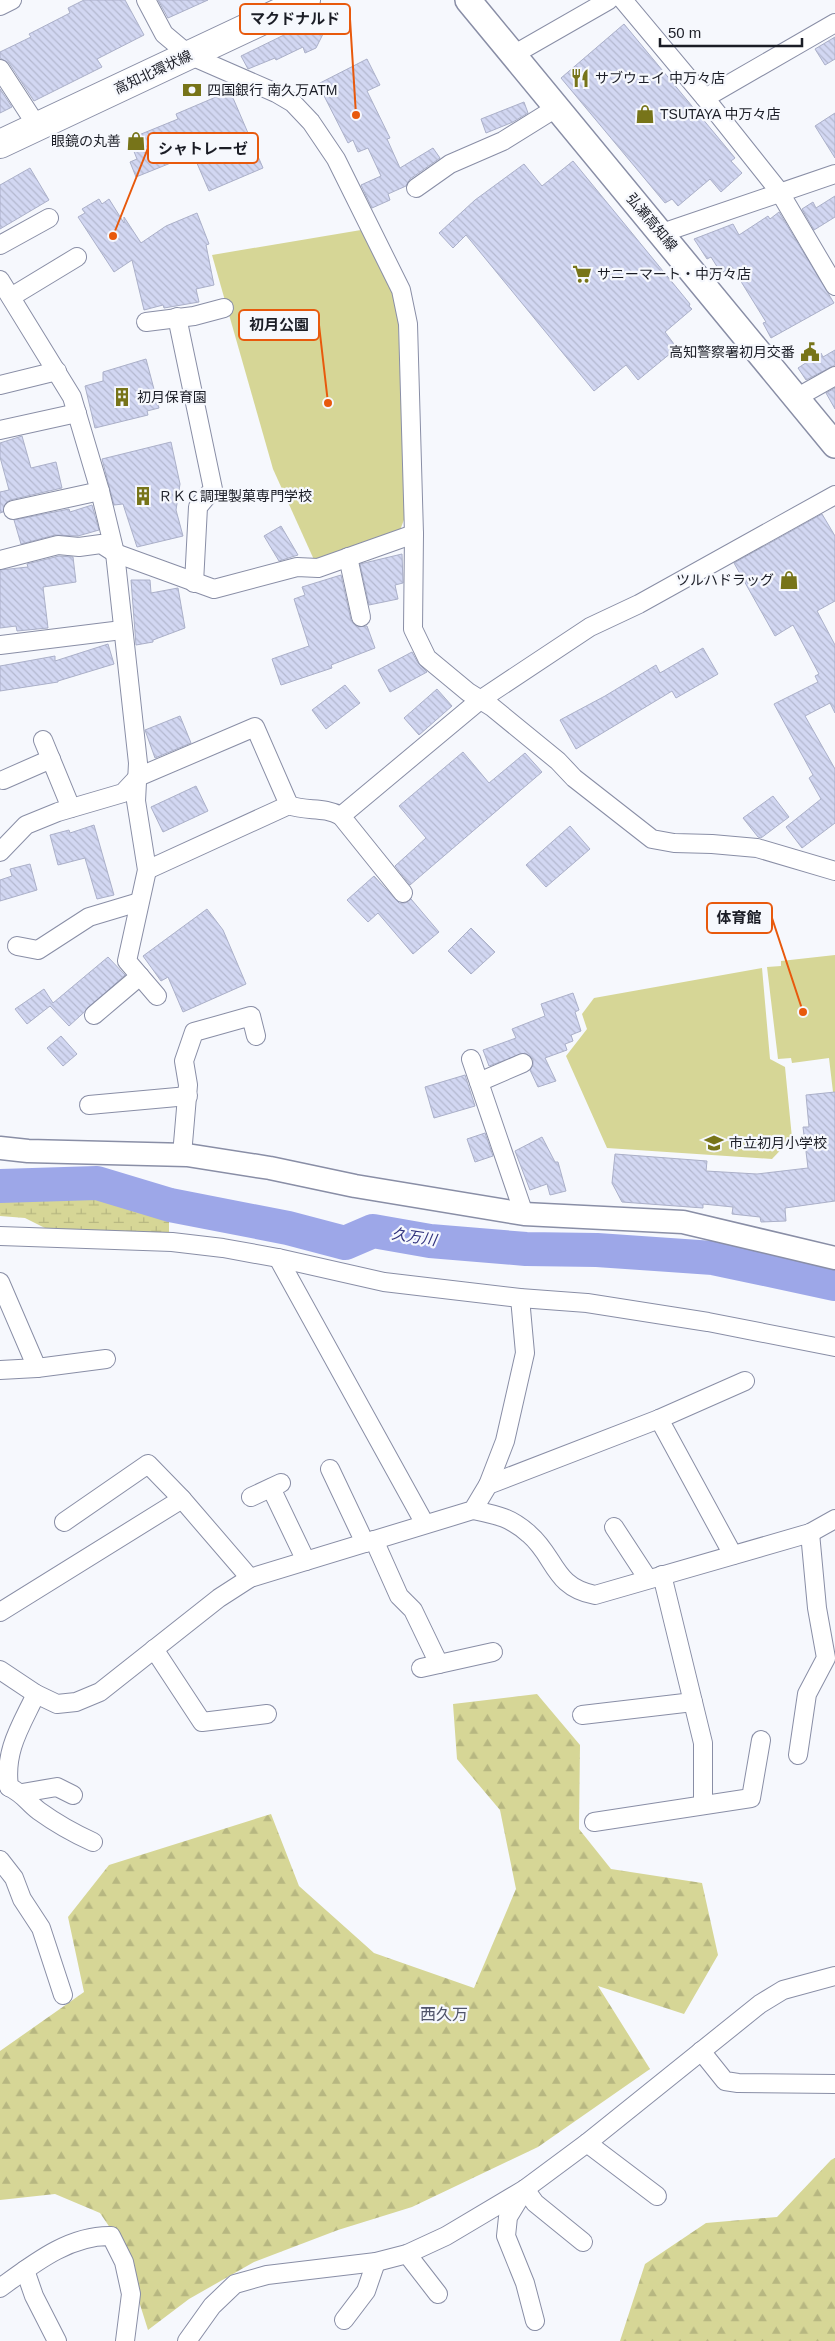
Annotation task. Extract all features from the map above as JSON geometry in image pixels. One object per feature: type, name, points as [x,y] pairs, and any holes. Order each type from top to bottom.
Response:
[{"type":"main road","name":"高知北環状線","points":[[0,144],[306,0]]},
{"type":"main road","name":"弘瀬高知線","points":[[468,0],[835,445]]},
{"type":"street","points":[[0,6],[12,0]]},
{"type":"street","points":[[146,0],[164,34],[190,55],[276,93],[293,103],[311,122],[336,159],[402,290],[408,324],[414,534],[413,629],[426,658],[480,700],[492,707],[558,761],[574,778],[652,839],[674,843],[757,848],[835,871]]},
{"type":"street","points":[[513,55],[609,0]]},
{"type":"street","points":[[623,0],[705,98],[779,192],[835,286]]},
{"type":"street","points":[[705,98],[835,23]]},
{"type":"street","points":[[0,69],[37,126]]},
{"type":"street","points":[[416,188],[450,164],[502,141],[556,108]]},
{"type":"street","points":[[662,233],[835,174]]},
{"type":"street","points":[[0,245],[49,218]]},
{"type":"street","points":[[10,296],[77,257]]},
{"type":"street","points":[[0,281],[72,397],[100,491],[115,553],[138,777],[136,801],[147,870],[127,961],[157,996]]},
{"type":"street","points":[[146,322],[194,316],[224,308]]},
{"type":"street","points":[[177,317],[213,489],[198,507],[194,583]]},
{"type":"street","points":[[0,385],[57,371]]},
{"type":"street","points":[[796,398],[835,376]]},
{"type":"street","points":[[0,430],[77,413]]},
{"type":"street","points":[[13,510],[100,491]]},
{"type":"street","points":[[341,816],[480,700],[590,627],[640,604],[835,495]]},
{"type":"street","points":[[0,560],[58,545],[79,547],[100,544],[115,553],[194,583],[214,588],[297,568],[318,568],[414,534]]},
{"type":"street","points":[[348,558],[361,618]]},
{"type":"street","points":[[0,645],[122,630]]},
{"type":"street","points":[[0,852],[26,825],[72,808],[123,793],[138,777],[255,728],[289,805],[296,808],[329,810],[341,816],[403,893]]},
{"type":"street","points":[[42,740],[72,808]]},
{"type":"street","points":[[3,780],[51,759]]},
{"type":"street","points":[[147,870],[289,805]]},
{"type":"street","points":[[16,946],[38,950],[88,918],[139,902]]},
{"type":"street","points":[[94,1015],[140,976]]},
{"type":"street","points":[[182,1155],[188,1096],[184,1061],[194,1032],[251,1016],[256,1036]]},
{"type":"street","points":[[471,1059],[524,1214]]},
{"type":"street","points":[[479,1082],[523,1063]]},
{"type":"street","points":[[89,1104],[188,1096]]},
{"type":"street","points":[[0,1148],[28,1151],[182,1155],[270,1168],[355,1186],[524,1214],[683,1222],[835,1258]]},
{"type":"street","points":[[0,1236],[172,1242],[278,1258],[384,1282],[520,1298],[596,1304],[708,1322],[835,1347]]},
{"type":"street","points":[[278,1258],[426,1524]]},
{"type":"street","points":[[0,1282],[37,1368]]},
{"type":"street","points":[[473,1510],[488,1485],[505,1441],[525,1353],[520,1298]]},
{"type":"street","points":[[0,1370],[37,1368],[106,1359]]},
{"type":"street","points":[[488,1485],[659,1419],[745,1381]]},
{"type":"street","points":[[659,1419],[733,1555]]},
{"type":"street","points":[[64,1522],[148,1464],[182,1498],[250,1578]]},
{"type":"street","points":[[330,1469],[399,1596],[413,1610],[439,1664]]},
{"type":"street","points":[[251,1497],[276,1485],[306,1561]]},
{"type":"street","points":[[0,1612],[182,1498]]},
{"type":"street","points":[[0,1670],[36,1694],[57,1704],[76,1702],[100,1692],[219,1598],[250,1578],[473,1510],[507,1518],[531,1535],[564,1580],[578,1592],[595,1595],[810,1532],[835,1519]]},
{"type":"street","points":[[614,1526],[655,1577],[703,1743],[703,1804]]},
{"type":"street","points":[[798,1755],[807,1694],[826,1658],[817,1608],[810,1532]]},
{"type":"street","points":[[154,1649],[202,1722],[267,1714]]},
{"type":"street","points":[[421,1668],[493,1652]]},
{"type":"street","points":[[10,1792],[7,1769],[11,1746],[36,1694]]},
{"type":"street","points":[[582,1715],[692,1702]]},
{"type":"street","points":[[594,1822],[751,1798],[761,1740]]},
{"type":"street","points":[[10,1792],[57,1787],[73,1795]]},
{"type":"street","points":[[10,1792],[66,1830],[93,1842]]},
{"type":"street","points":[[0,1860],[14,1878],[22,1899],[41,1928],[63,1995]]},
{"type":"street","points":[[187,2341],[212,2306],[235,2284],[267,2275],[376,2262],[407,2254],[446,2236],[525,2189],[587,2143],[760,2004],[784,1990],[835,1976]]},
{"type":"street","points":[[701,2051],[725,2081],[738,2083],[835,2084]]},
{"type":"street","points":[[587,2143],[657,2196]]},
{"type":"street","points":[[525,2189],[534,2203],[583,2242]]},
{"type":"street","points":[[525,2189],[508,2217],[506,2236],[525,2283],[534,2322]]},
{"type":"street","points":[[0,2288],[67,2244],[94,2236],[111,2236],[124,2262],[131,2294],[125,2341]]},
{"type":"street","points":[[407,2254],[438,2294]]},
{"type":"street","points":[[344,2320],[366,2291],[376,2262]]},
{"type":"street","points":[[25,2270],[34,2296],[57,2341]]},
{"type":"green space","points":[[361,230],[392,288],[398,314],[405,517],[399,533],[315,562],[273,469],[212,255]]},
{"type":"green space","points":[[835,955],[835,1092],[833,1092],[829,1058],[792,1063],[791,1058],[778,1059],[767,967],[781,966],[781,961]]},
{"type":"green space","points":[[762,968],[770,1059],[785,1067],[792,1138],[772,1159],[607,1148],[566,1056],[587,1029],[582,1014],[594,998]]},
{"type":"green space","points":[[96,1190],[134,1200],[152,1208],[169,1220],[169,1236],[51,1231],[25,1218],[0,1216],[0,1196]]},
{"type":"green space","points":[[537,1694],[580,1745],[579,1829],[611,1869],[702,1883],[718,1955],[684,2014],[598,1986],[650,2069],[538,2147],[412,2207],[338,2230],[254,2262],[189,2299],[148,2330],[121,2244],[100,2213],[55,2194],[0,2200],[0,2051],[84,1992],[68,1917],[109,1865],[271,1814],[299,1886],[374,1953],[474,1988],[516,1889],[500,1810],[457,1759],[453,1704]]},
{"type":"green space","points":[[835,2158],[835,2341],[620,2341],[645,2264],[706,2223],[777,2217]]},
{"type":"building","points":[[84,0],[125,0],[144,35],[97,59],[102,67],[34,101],[9,63],[0,58],[0,52],[31,37],[29,34],[70,13],[68,8]]},
{"type":"building","points":[[158,0],[208,0],[168,18]]},
{"type":"building","points":[[327,14],[334,28],[323,34],[316,48],[305,53],[303,47],[276,60],[275,58],[248,69],[241,56]]},
{"type":"building","name":"TSUTAYA 中万々店","points":[[624,24],[735,158],[731,161],[742,173],[721,192],[710,179],[678,206],[672,199],[665,203],[561,78]]},
{"type":"building","points":[[835,37],[835,59],[825,65],[815,49]]},
{"type":"building","points":[[367,59],[380,85],[367,91],[390,138],[387,139],[400,168],[433,148],[440,158],[410,179],[406,186],[388,194],[390,200],[372,208],[361,185],[381,176],[368,148],[358,152],[353,140],[348,143],[318,84]]},
{"type":"building","points":[[0,89],[12,107],[0,113]]},
{"type":"building","points":[[230,91],[263,168],[209,191],[193,154],[136,177],[130,162],[137,159],[129,139],[178,119],[176,114]]},
{"type":"building","points":[[524,102],[528,113],[513,122],[486,133],[481,119]]},
{"type":"building","points":[[835,113],[835,158],[815,126]]},
{"type":"building","name":"サニーマート・中万々店","points":[[573,161],[690,304],[689,306],[692,309],[665,332],[677,348],[638,380],[626,365],[594,391],[466,235],[453,248],[439,233],[475,200],[524,164],[542,186]]},
{"type":"building","points":[[30,168],[49,200],[0,229],[0,185]]},
{"type":"building","points":[[835,196],[835,217],[814,230],[802,209],[813,202],[816,208]]},
{"type":"building","points":[[99,199],[102,204],[109,199],[124,223],[124,217],[141,243],[166,226],[197,213],[209,244],[206,245],[214,285],[196,289],[199,302],[164,308],[163,305],[144,310],[132,260],[114,272],[78,217],[85,213],[82,209]]},
{"type":"building","points":[[779,212],[834,303],[771,338],[763,323],[766,322],[732,267],[721,273],[711,257],[707,259],[694,239],[733,224],[739,235],[768,216],[770,219]]},
{"type":"building","points":[[835,350],[835,365],[806,380],[798,368],[821,353],[823,357]]},
{"type":"building","name":"初月保育園","points":[[146,359],[159,408],[147,411],[148,415],[95,428],[85,386],[103,381],[103,372]]},
{"type":"building","points":[[835,388],[835,409],[826,393]]},
{"type":"building","points":[[22,436],[31,468],[56,462],[62,488],[10,500],[6,503],[3,512],[0,513],[0,492],[9,490],[0,457],[0,443]]},
{"type":"building","name":"ＲＫＣ調理製菓専門学校","points":[[171,442],[180,484],[176,510],[183,536],[137,547],[123,504],[114,505],[102,459]]},
{"type":"building","points":[[92,505],[99,530],[78,536],[55,535],[21,544],[14,520],[69,509],[70,512]]},
{"type":"building","points":[[822,514],[835,536],[835,601],[817,611],[835,645],[835,713],[830,703],[805,716],[835,769],[835,823],[802,848],[786,827],[821,799],[809,778],[813,775],[774,704],[818,682],[815,676],[819,674],[793,625],[775,636],[734,563]]},
{"type":"building","points":[[281,526],[298,555],[279,561],[264,536]]},
{"type":"building","points":[[402,554],[403,583],[395,585],[398,599],[369,605],[360,564]]},
{"type":"building","points":[[59,556],[73,557],[76,582],[43,587],[48,628],[17,631],[16,626],[0,628],[0,570],[28,567],[27,564]]},
{"type":"building","points":[[341,575],[351,620],[357,627],[367,626],[375,648],[331,665],[332,668],[281,685],[272,659],[309,646],[294,599],[305,595],[302,587]]},
{"type":"building","points":[[131,580],[150,580],[151,593],[178,588],[185,628],[153,640],[153,642],[136,645]]},
{"type":"building","points":[[108,644],[114,664],[58,682],[0,691],[0,666],[55,656],[55,661]]},
{"type":"building","points":[[703,648],[718,674],[676,698],[672,691],[576,749],[560,720],[605,696],[656,665],[660,673]]},
{"type":"building","points":[[412,652],[418,663],[427,672],[390,692],[378,670]]},
{"type":"building","points":[[345,685],[360,703],[326,729],[312,710]]},
{"type":"building","points":[[437,689],[452,706],[419,735],[404,718]]},
{"type":"building","points":[[180,716],[191,743],[155,758],[145,730]]},
{"type":"building","points":[[463,752],[489,783],[525,753],[542,772],[410,885],[395,866],[426,838],[399,806]]},
{"type":"building","points":[[196,786],[208,811],[163,832],[151,807]]},
{"type":"building","points":[[773,796],[789,817],[761,838],[758,837],[743,818]]},
{"type":"building","points":[[94,825],[114,895],[97,899],[85,858],[58,865],[50,835],[69,830],[70,833]]},
{"type":"building","points":[[570,826],[590,849],[546,887],[526,865]]},
{"type":"building","points":[[30,864],[37,890],[0,901],[0,880],[12,876],[10,869]]},
{"type":"building","points":[[374,876],[399,903],[405,903],[411,899],[439,932],[413,954],[378,913],[368,922],[347,900]]},
{"type":"building","points":[[207,909],[223,930],[246,984],[183,1012],[168,977],[161,981],[143,956]]},
{"type":"building","points":[[471,928],[495,952],[471,974],[448,951]]},
{"type":"building","points":[[108,957],[125,975],[69,1026],[50,1006],[27,1024],[15,1009],[44,989],[53,1003]]},
{"type":"building","points":[[573,993],[579,1010],[575,1012],[581,1031],[571,1035],[573,1041],[565,1044],[567,1050],[545,1058],[556,1081],[538,1087],[530,1070],[533,1065],[533,1059],[525,1053],[489,1066],[483,1050],[516,1038],[512,1029],[545,1016],[541,1004]]},
{"type":"building","points":[[61,1036],[77,1054],[63,1066],[47,1048]]},
{"type":"building","points":[[465,1075],[475,1106],[434,1118],[425,1087]]},
{"type":"building","points":[[835,1092],[835,1201],[785,1208],[786,1221],[761,1222],[760,1217],[732,1214],[733,1207],[703,1204],[703,1208],[622,1202],[612,1183],[615,1154],[707,1161],[706,1171],[757,1174],[808,1168],[803,1127],[809,1127],[806,1095]]},
{"type":"building","points":[[485,1133],[493,1156],[475,1162],[467,1139]]},
{"type":"building","points":[[542,1137],[555,1162],[558,1162],[566,1191],[550,1195],[547,1184],[530,1190],[515,1151]]},
{"type":"waterway","name":"久万川","points":[[0,1186],[97,1183],[170,1205],[288,1228],[345,1243],[373,1231],[430,1241],[526,1249],[597,1250],[713,1258],[835,1284]]},
{"type":"place","name":"サブウェイ 中万々店","points":[[580,78]]},
{"type":"place","name":"四国銀行 南久万ATM","points":[[192,90]]},
{"type":"place","name":"TSUTAYA 中万々店","points":[[645,114]]},
{"type":"place","name":"マクドナルド","points":[[356,115]]},
{"type":"place","name":"眼鏡の丸善","points":[[136,141]]},
{"type":"place","name":"シャトレーゼ","points":[[113,236]]},
{"type":"place","name":"サニーマート・中万々店","points":[[582,274]]},
{"type":"place","name":"高知警察署初月交番","points":[[810,352]]},
{"type":"place","name":"初月保育園","points":[[122,397]]},
{"type":"place","name":"初月公園","points":[[328,403]]},
{"type":"place","name":"ＲＫＣ調理製菓専門学校","points":[[143,496]]},
{"type":"place","name":"ツルハドラッグ","points":[[789,580]]},
{"type":"place","name":"体育館","points":[[803,1012]]},
{"type":"place","name":"市立初月小学校","points":[[714,1143]]},
{"type":"district","name":"西久万","points":[[444,2014]]}]
